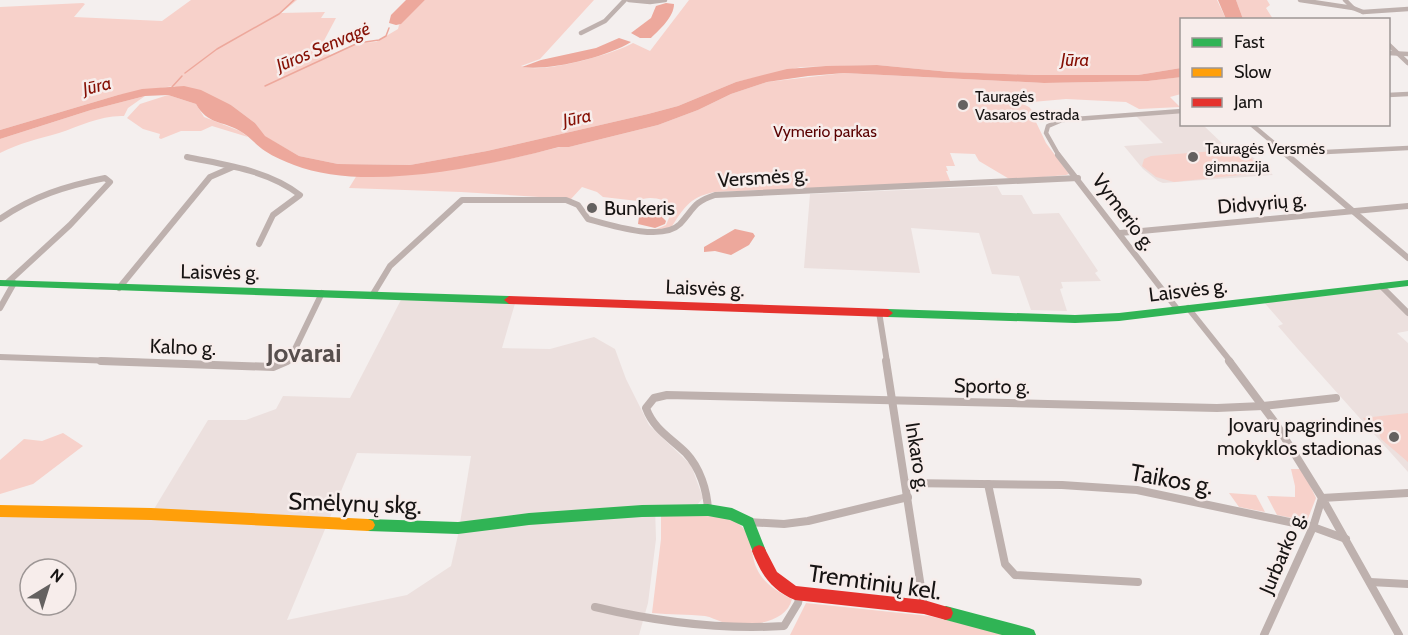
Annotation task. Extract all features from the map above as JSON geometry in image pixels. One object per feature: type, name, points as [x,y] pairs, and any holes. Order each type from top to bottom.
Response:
[{"type":"street","points":[[581,33],[605,21],[627,0],[650,2],[665,0]]},
{"type":"street","points":[[1300,0],[1353,8]]},
{"type":"street","points":[[1345,0],[1364,15],[1408,9]]},
{"type":"street","points":[[1390,45],[1408,63]]},
{"type":"street","points":[[1390,52],[1408,54]]},
{"type":"street","points":[[1390,95],[1408,94]]},
{"type":"street","name":"Vymerio g.","points":[[1180,111],[1062,120],[1048,126],[1046,133],[1053,147],[1077,178],[1183,309]]},
{"type":"street","points":[[1253,126],[1408,258]]},
{"type":"street","points":[[1284,154],[1408,148]]},
{"type":"street","points":[[186,157],[233,167],[284,184],[300,195],[273,215],[259,244]]},
{"type":"street","points":[[119,288],[210,177],[233,167]]},
{"type":"street","points":[[0,219],[28,199],[51,190],[105,178],[110,182],[70,225],[7,283],[0,308]]},
{"type":"street","name":"Versmės g.","points":[[373,294],[390,266],[462,200],[566,200],[578,205],[588,219],[659,234],[675,228],[687,211],[702,198],[715,195],[1077,178]]},
{"type":"street","name":"Didvyrių g.","points":[[1120,233],[1408,206]]},
{"type":"street","name":"Laisvės g.","points":[[7,283],[1075,319],[1119,317],[1408,283]]},
{"type":"street","points":[[1381,286],[1408,312]]},
{"type":"street","name":"Kalno g.","points":[[0,357],[273,367],[286,362],[293,353],[322,293]]},
{"type":"street","name":"Jurbarko g.","points":[[1183,309],[1263,406],[1304,463],[1322,498],[1313,527],[1263,635]]},
{"type":"street","name":"Inkaro g.","points":[[879,312],[924,607]]},
{"type":"street","name":"Sporto g.","points":[[708,510],[708,501],[694,463],[652,424],[646,408],[649,401],[659,396],[1217,408],[1263,406],[1336,398]]},
{"type":"street","name":"Taikos g.","points":[[906,483],[1137,490],[1313,527],[1346,539]]},
{"type":"street","points":[[988,484],[1005,564],[1015,575],[1138,582]]},
{"type":"street","points":[[1399,635],[1322,498],[1408,493]]},
{"type":"street","points":[[708,510],[732,514],[748,522],[784,524],[808,521],[908,497]]},
{"type":"street","name":"Smėlynų skg.","points":[[0,511],[151,514],[326,524],[458,528],[631,512],[708,510]]},
{"type":"street","name":"Tremtinių kel.","points":[[748,522],[767,573],[783,587],[800,594],[924,607],[1029,635]]},
{"type":"street","points":[[1370,582],[1408,584]]},
{"type":"street","points":[[595,607],[655,620],[783,631],[798,603],[800,594]]},
{"type":"shaded area","points":[[406,0],[425,0],[401,24],[389,23],[391,15]]},
{"type":"shaded area","points":[[1218,0],[1236,0],[1243,18],[1226,18]]},
{"type":"shaded area","points":[[666,3],[674,4],[672,14],[651,38],[640,38],[631,33],[651,18],[656,6]]},
{"type":"shaded area","points":[[619,38],[631,42],[608,53],[578,62],[547,67],[522,67],[541,60],[596,48]]},
{"type":"shaded area","points":[[877,65],[950,72],[1034,75],[1138,75],[1180,68],[1180,77],[1148,81],[1044,83],[844,73],[808,76],[767,82],[731,94],[698,110],[658,125],[569,147],[559,147],[462,168],[390,177],[355,177],[323,173],[294,165],[268,153],[240,131],[205,116],[196,104],[168,95],[145,96],[91,110],[0,139],[0,130],[118,95],[142,89],[184,86],[201,90],[231,105],[255,123],[265,136],[299,156],[338,164],[410,165],[487,151],[648,114],[678,106],[736,82],[787,69]]},
{"type":"shaded area","name":"Tauragės Versmės gimnazija","points":[[1180,111],[1180,126],[1204,126],[1224,145],[1238,144],[1273,175],[1163,183],[1158,181],[1143,169],[1124,146],[1163,143],[1134,114]]},
{"type":"shaded area","points":[[997,186],[1002,195],[1022,195],[1033,214],[1059,213],[1098,271],[1095,273],[1101,281],[1061,282],[1063,288],[1060,289],[1067,311],[1031,310],[1019,276],[992,274],[979,233],[911,228],[920,273],[804,268],[810,194]]},
{"type":"shaded area","points":[[648,204],[661,208],[665,224],[655,228],[638,224],[640,209]]},
{"type":"shaded area","points":[[735,229],[753,233],[755,236],[749,245],[731,255],[715,251],[704,252],[704,247]]},
{"type":"shaded area","points":[[1381,286],[1408,313],[1408,331],[1397,333],[1408,343],[1408,472],[1278,326],[1283,324],[1262,300]]},
{"type":"shaded area","points":[[403,296],[516,300],[502,348],[550,349],[594,337],[615,349],[626,379],[649,425],[691,465],[703,498],[697,505],[655,506],[656,539],[648,603],[639,635],[0,635],[0,511],[151,514],[208,420],[246,420],[276,409],[283,396],[350,398]],"holes":[[[357,453],[471,456],[451,566],[407,595],[287,620]]]},
{"type":"green space","points":[[191,0],[297,0],[281,13],[325,12],[321,18],[336,18],[319,50],[331,55],[357,43],[376,42],[398,29],[399,25],[425,0],[594,0],[540,59],[521,66],[544,68],[577,62],[624,48],[633,43],[650,51],[689,0],[1217,0],[1226,18],[1180,18],[1180,68],[1138,75],[1034,75],[950,72],[877,65],[801,67],[736,82],[678,106],[648,114],[487,151],[410,165],[338,164],[299,156],[264,136],[255,123],[231,105],[173,86],[118,95],[0,130],[0,7],[83,3],[85,4],[74,17],[162,21]]},
{"type":"green space","points":[[1236,0],[1267,0],[1270,5],[1266,8],[1272,18],[1243,18]]},
{"type":"green space","name":"Vymerio parkas","points":[[844,73],[1044,83],[1148,81],[1180,77],[1180,94],[1170,97],[1180,107],[1139,109],[1126,102],[1066,99],[1021,103],[1029,107],[1039,118],[1035,120],[1046,143],[1069,174],[1011,180],[979,161],[975,154],[950,153],[955,166],[946,166],[948,171],[946,171],[951,183],[714,192],[692,201],[670,229],[654,230],[666,225],[674,206],[666,201],[652,198],[638,201],[603,197],[597,192],[582,187],[571,199],[349,188],[357,175],[434,172],[485,164],[569,147],[658,125],[698,110],[731,94],[767,82]]},
{"type":"green space","points":[[168,95],[196,104],[204,117],[240,131],[248,137],[212,126],[201,131],[181,131],[161,139],[160,134],[143,129],[127,118],[140,104]]},
{"type":"green space","points":[[145,96],[128,108],[124,116],[91,121],[0,153],[0,139],[91,110]]},
{"type":"green space","points":[[1227,150],[1249,156],[1261,168],[1259,173],[1174,182],[1156,177],[1142,166],[1144,159],[1151,156]]},
{"type":"green space","name":"Jovarų pagrindinės mokyklos stadionas","points":[[1408,413],[1408,462],[1381,439],[1376,425],[1368,425],[1363,418]]},
{"type":"green space","points":[[63,433],[83,446],[33,484],[0,494],[0,460],[24,439],[42,441]]},
{"type":"green space","points":[[1291,469],[1302,469],[1316,498],[1307,521],[1277,515],[1267,496],[1295,497]]},
{"type":"green space","points":[[1229,493],[1256,495],[1265,512],[1239,507]]},
{"type":"green space","points":[[687,515],[723,518],[740,525],[748,536],[757,569],[763,579],[792,599],[788,608],[773,619],[741,625],[705,616],[652,613],[661,539],[661,516]]},
{"type":"green space","points":[[806,603],[929,616],[1012,635],[790,635]]},
{"type":"waterway","points":[[185,73],[217,49],[279,14],[294,0]]},
{"type":"waterway","name":"Jūros Senvagė","points":[[265,86],[358,43],[379,40],[386,36],[389,28]]},
{"type":"waterway","points":[[172,87],[182,76]]},
{"type":"traffic: fast","points":[[0,283],[509,300]]},
{"type":"traffic: fast","points":[[888,313],[1075,319],[1119,317],[1408,283]]},
{"type":"traffic: fast","points":[[368,525],[458,528],[529,519],[642,511],[708,510],[732,514],[748,522],[759,551]]},
{"type":"traffic: fast","points":[[946,613],[1029,635]]},
{"type":"traffic: slow","points":[[0,511],[151,514],[368,525]]},
{"type":"traffic: jam","points":[[509,300],[888,313]]},
{"type":"traffic: jam","points":[[759,551],[772,576],[781,585],[795,593],[924,607],[946,613]]},
{"type":"place","name":"Tauragės Vasaros estrada","points":[[963,105]]},
{"type":"place","name":"Tauragės Versmės gimnazija","points":[[1193,157]]},
{"type":"place","name":"Bunkeris","points":[[592,208]]},
{"type":"place","name":"Jovarų pagrindinės mokyklos stadionas","points":[[1394,437]]},
{"type":"district","name":"Jovarai","points":[[304,353]]},
{"type":"water label","name":"Jūra","points":[[1075,60]]},
{"type":"water label","name":"Jūra","points":[[97,86]]},
{"type":"water label","name":"Jūra","points":[[577,118]]}]
